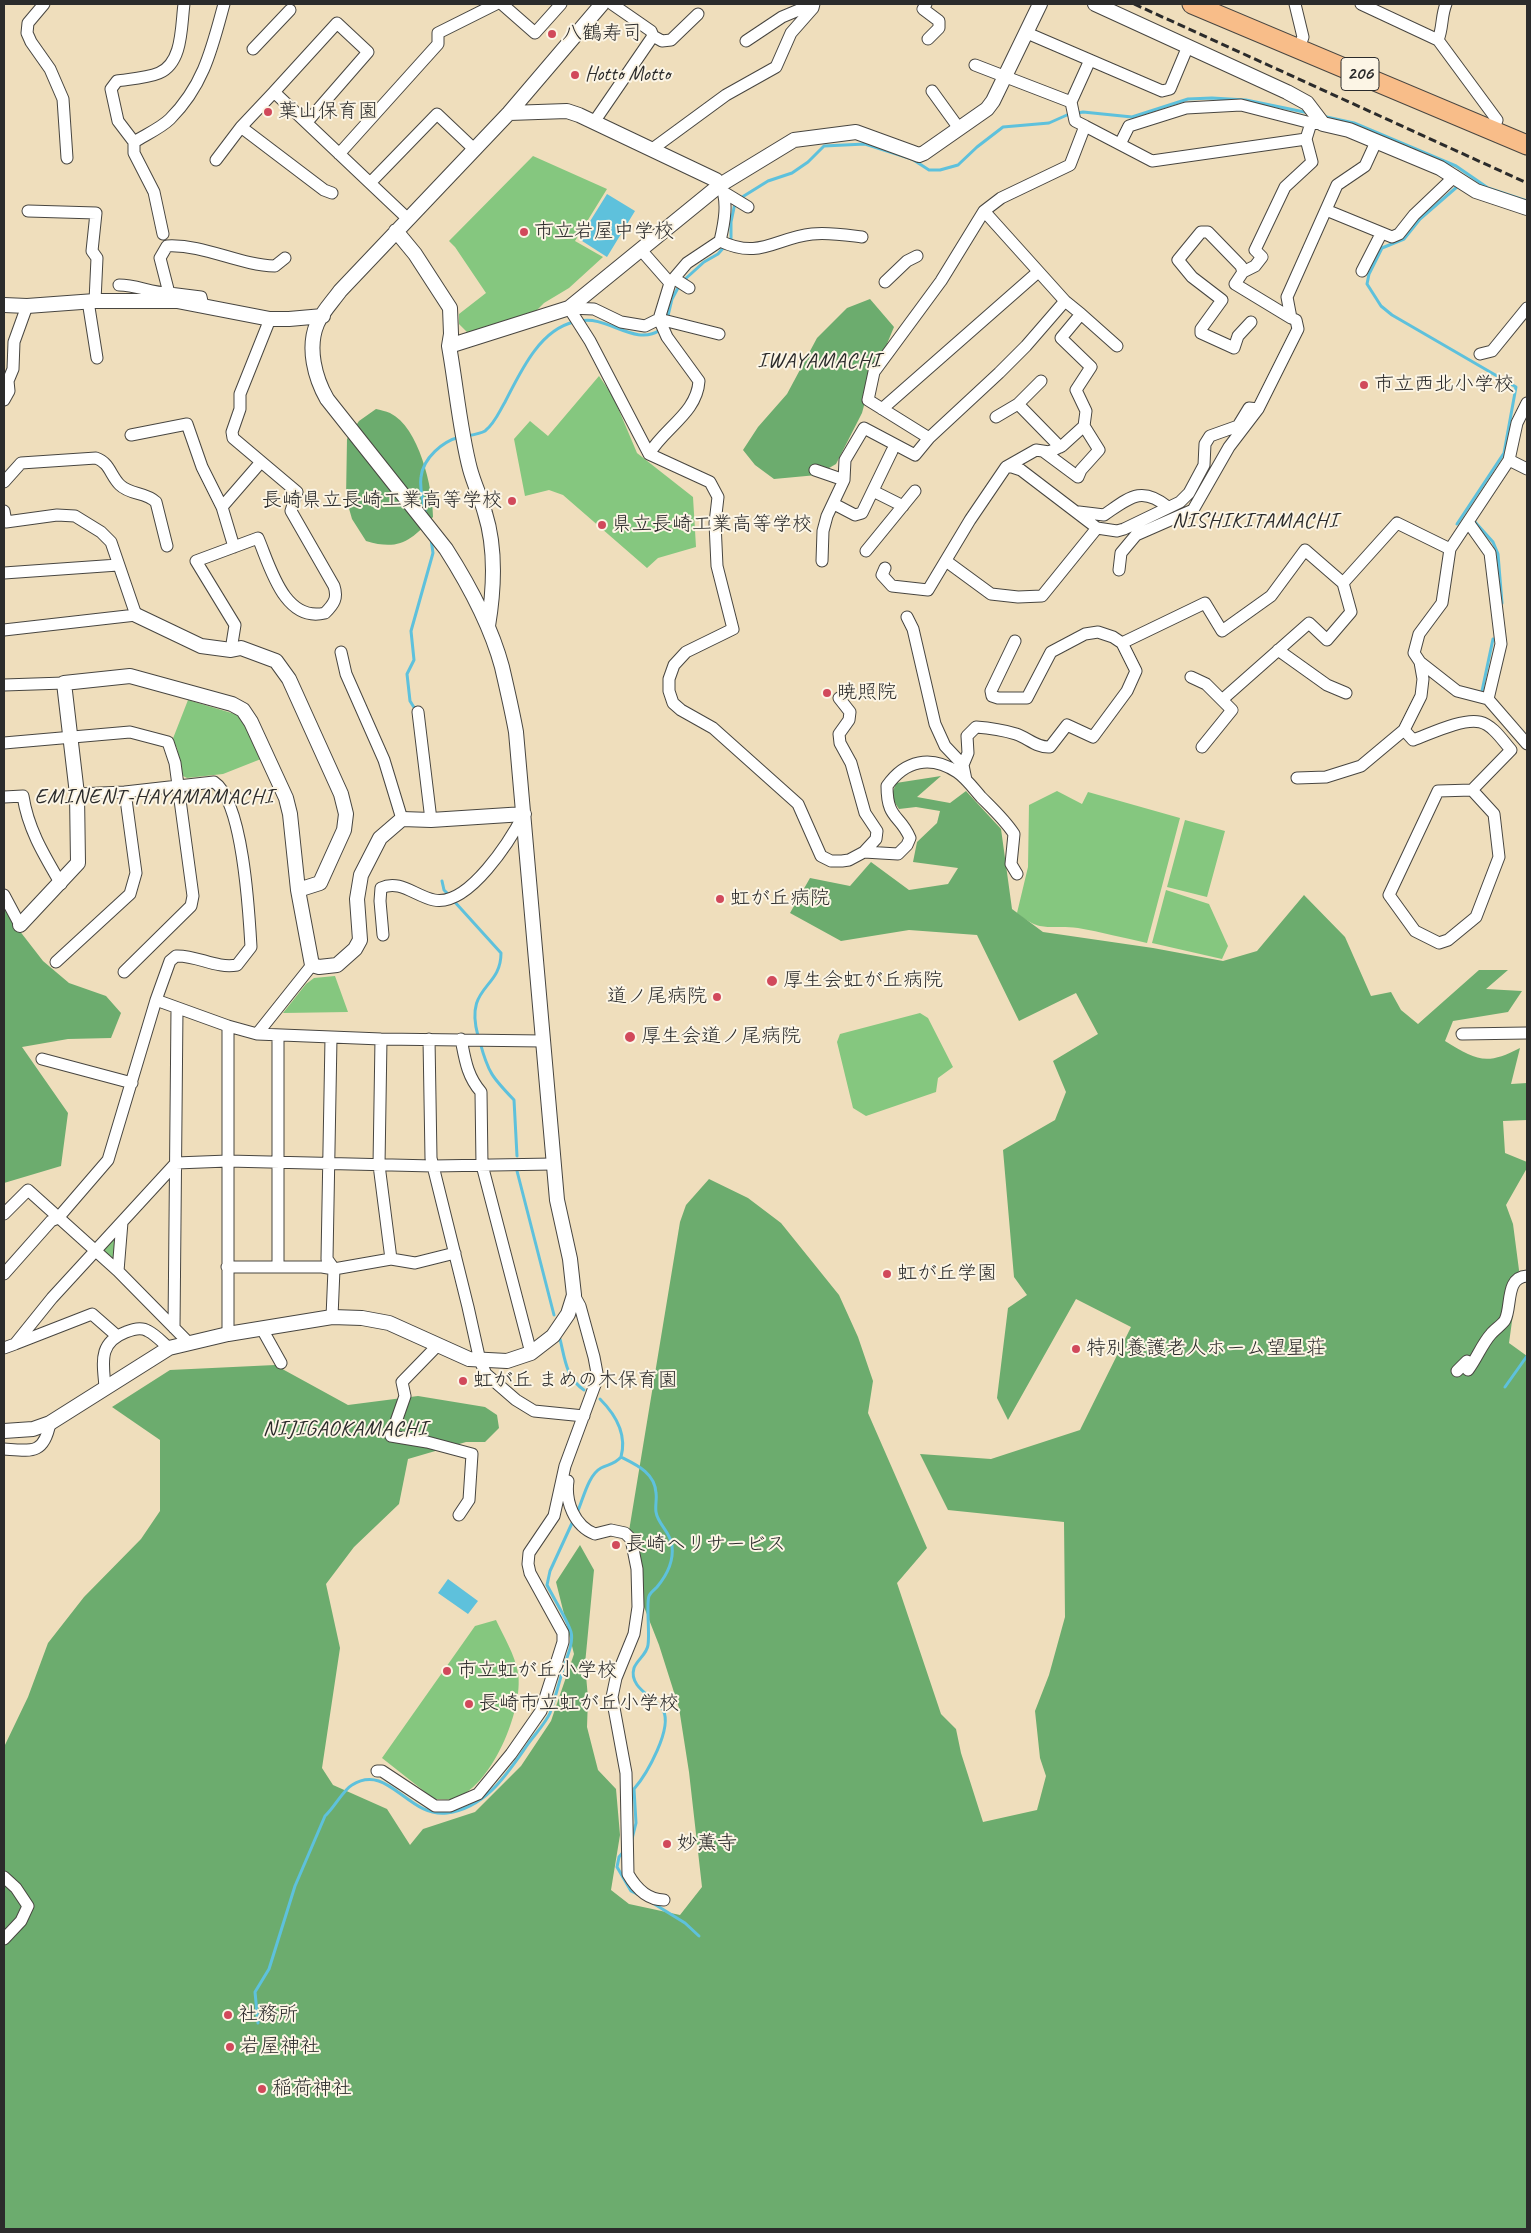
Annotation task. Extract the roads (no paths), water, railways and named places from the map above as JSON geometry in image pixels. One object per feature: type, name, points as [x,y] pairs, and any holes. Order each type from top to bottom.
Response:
[{"type":"highway","name":"206","points":[[1192,4],[1527,145]]},
{"type":"street","points":[[44,4],[28,23],[27,33],[50,69],[63,100],[67,158]]},
{"type":"street","points":[[163,234],[154,192],[134,153],[134,142],[118,121],[111,89],[117,81],[159,73],[171,64],[178,49],[184,4]]},
{"type":"street","points":[[134,142],[169,120],[190,95],[209,60],[224,4]]},
{"type":"street","points":[[339,154],[438,44],[438,34],[496,4]]},
{"type":"street","points":[[502,4],[535,32],[562,4]]},
{"type":"street","points":[[377,1771],[382,1771],[435,1806],[450,1806],[478,1794],[511,1754],[541,1712],[563,1642],[563,1633],[530,1573],[529,1553],[554,1516],[565,1466],[588,1407],[598,1373],[580,1306],[574,1295],[570,1259],[556,1200],[516,732],[502,666],[488,626],[457,567],[435,536],[327,399],[317,383],[313,365],[314,338],[317,324],[340,291],[510,113],[602,4]]},
{"type":"street","points":[[612,4],[662,41],[671,40],[698,14]]},
{"type":"street","points":[[746,41],[782,17],[813,4]]},
{"type":"street","points":[[651,150],[726,95],[776,67],[791,33],[813,8],[813,4]]},
{"type":"street","points":[[926,4],[923,9],[940,21],[939,28],[928,39]]},
{"type":"street","points":[[571,312],[641,250],[723,189],[794,140],[856,132],[919,155],[924,153],[958,127],[986,109],[994,101],[1040,4]]},
{"type":"street","points":[[1095,4],[1288,92],[1307,103],[1318,123]]},
{"type":"street","points":[[1295,4],[1303,37],[1299,48]]},
{"type":"street","points":[[1361,4],[1438,40],[1497,120],[1493,131]]},
{"type":"street","points":[[1438,40],[1441,32],[1442,12],[1446,4]]},
{"type":"street","points":[[253,49],[290,10]]},
{"type":"street","points":[[216,160],[241,127],[337,23],[368,52],[306,122]]},
{"type":"street","points":[[1027,33],[1162,91],[1170,89],[1188,46]]},
{"type":"street","points":[[594,122],[653,36]]},
{"type":"street","points":[[1090,60],[1073,109],[1075,120],[1152,161],[1306,139],[1318,123]]},
{"type":"street","points":[[975,65],[1073,109]]},
{"type":"street","points":[[932,91],[958,127]]},
{"type":"street","points":[[274,92],[371,182],[408,220]]},
{"type":"street","points":[[1120,144],[1129,126],[1186,108],[1241,105],[1349,130],[1440,168],[1476,191],[1527,208]]},
{"type":"street","points":[[510,113],[567,111],[716,180],[723,189],[748,207]]},
{"type":"street","points":[[371,182],[437,114],[475,150]]},
{"type":"street","points":[[929,438],[868,400],[874,372],[941,281],[984,211],[1001,198],[1070,165],[1084,126]]},
{"type":"street","points":[[241,127],[324,190],[332,193]]},
{"type":"street","points":[[1119,570],[1121,553],[1136,535],[1193,510],[1229,446],[1258,408],[1298,329],[1296,320],[1235,284],[1243,272],[1255,266],[1262,257],[1256,250],[1285,187],[1312,162],[1306,139]]},
{"type":"street","points":[[1291,318],[1288,297],[1337,185],[1365,166],[1376,142]]},
{"type":"street","points":[[1326,210],[1392,237],[1400,234],[1414,215],[1455,176]]},
{"type":"street","points":[[449,346],[571,312],[594,309],[621,322],[645,326],[658,319],[672,281],[687,263],[720,241],[723,226],[723,189]]},
{"type":"street","points":[[28,211],[96,213],[92,251],[97,258],[92,301],[97,358]]},
{"type":"street","points":[[984,211],[1013,241],[1064,301],[1117,346]]},
{"type":"street","points":[[396,231],[415,254],[450,308],[451,334],[449,346],[466,446],[470,469],[486,514],[489,534],[493,570],[492,602],[488,626]]},
{"type":"street","points":[[1243,272],[1241,266],[1208,232],[1200,232],[1178,260],[1192,277],[1222,300],[1200,329],[1201,333],[1234,348],[1238,336],[1251,322]]},
{"type":"street","points":[[720,241],[735,248],[762,248],[812,234],[862,237]]},
{"type":"street","points":[[1362,271],[1381,234]]},
{"type":"street","points":[[168,293],[160,258],[167,246],[202,249],[262,265],[275,266],[286,258]]},
{"type":"street","points":[[641,250],[672,281],[689,288]]},
{"type":"street","points":[[885,282],[907,260],[917,256]]},
{"type":"street","points":[[882,409],[1038,272]]},
{"type":"street","points":[[119,285],[134,285],[156,293],[201,297],[202,306]]},
{"type":"street","points":[[4,305],[27,306],[92,301],[177,301],[270,318],[290,319],[323,316]]},
{"type":"street","points":[[822,561],[823,531],[827,516],[844,480],[845,460],[864,428],[915,455],[929,438],[1006,366],[1064,301]]},
{"type":"street","points":[[4,400],[9,391],[8,380],[13,369],[14,342],[27,306]]},
{"type":"street","points":[[1480,354],[1492,352],[1527,308]]},
{"type":"street","points":[[571,312],[581,327],[649,454],[710,482],[718,497],[715,523],[717,566],[733,629],[686,652],[674,665],[669,679],[669,691],[673,703],[681,710],[714,728],[798,804],[821,856],[831,861],[849,860],[864,852],[876,838],[877,831],[865,813],[851,763],[840,743],[839,734],[849,720],[850,712],[839,698]]},
{"type":"street","points":[[1043,451],[1078,477],[1081,470],[1099,450],[1084,426],[1086,411],[1076,390],[1091,367],[1060,338],[1081,314]]},
{"type":"street","points":[[231,650],[235,625],[196,561],[258,538],[281,590],[290,604],[297,610],[320,614],[325,613],[336,600],[334,586],[291,511],[298,492],[234,438],[232,432],[240,409],[240,394],[270,318]]},
{"type":"street","points":[[658,319],[719,334]]},
{"type":"street","points":[[649,454],[655,443],[685,413],[695,400],[699,381],[667,337],[658,319]]},
{"type":"street","points":[[996,418],[1018,404],[1041,381]]},
{"type":"street","points":[[1018,404],[1060,447]]},
{"type":"street","points":[[1527,404],[1517,423],[1509,460],[1450,550],[1442,603],[1419,634],[1414,653],[1420,662],[1457,691],[1488,699],[1527,744]]},
{"type":"street","points":[[1006,467],[1021,470],[1097,528],[1117,531],[1180,502],[1189,493],[1204,465],[1205,444],[1210,436],[1238,426],[1248,408],[1258,408]]},
{"type":"street","points":[[1517,423],[1527,414]]},
{"type":"street","points":[[131,435],[187,424],[202,467],[222,507],[234,547]]},
{"type":"street","points":[[885,568],[882,576],[892,586],[928,590],[970,520],[1006,467],[1036,450],[1049,452],[1060,447],[1084,426]]},
{"type":"street","points":[[834,504],[855,515],[862,513],[892,451]]},
{"type":"street","points":[[4,482],[21,463],[96,458],[105,462],[119,484],[129,491],[151,497],[156,502],[167,546]]},
{"type":"street","points":[[1509,460],[1527,469]]},
{"type":"street","points":[[222,507],[261,462]]},
{"type":"street","points":[[815,470],[844,480]]},
{"type":"street","points":[[873,491],[903,506]]},
{"type":"street","points":[[866,551],[915,491]]},
{"type":"street","points":[[1077,512],[1104,515],[1135,496],[1144,494],[1156,498],[1168,507]]},
{"type":"street","points":[[5,518],[57,515],[75,516],[101,532],[111,542],[136,615]]},
{"type":"street","points":[[1468,522],[1490,553],[1501,644],[1488,699]]},
{"type":"street","points":[[1343,583],[1397,523],[1450,550]]},
{"type":"street","points":[[946,561],[991,594],[1018,597],[1042,596],[1097,528]]},
{"type":"street","points":[[1122,643],[1205,603],[1222,631],[1271,596],[1305,550],[1343,583],[1351,612],[1327,640],[1309,623],[1223,699]]},
{"type":"street","points":[[4,573],[118,565]]},
{"type":"street","points":[[4,630],[136,615],[202,646],[231,650],[241,648],[276,661],[289,679],[342,794],[346,814],[344,830],[320,883],[298,890]]},
{"type":"street","points":[[906,617],[913,629],[936,724],[944,746],[963,765],[966,780]]},
{"type":"street","points":[[963,765],[968,753],[967,736],[976,727],[997,729],[1019,735],[1043,748],[1050,747],[1067,725],[1094,737],[1127,691],[1136,671],[1122,643],[1114,637],[1098,632],[1084,634],[1051,652],[1027,698],[998,698],[992,696],[991,691],[1014,641]]},
{"type":"street","points":[[1278,650],[1327,685],[1346,693]]},
{"type":"street","points":[[341,652],[346,674],[384,760],[402,820]]},
{"type":"street","points":[[1296,778],[1326,777],[1362,766],[1404,730],[1421,696],[1420,662]]},
{"type":"street","points":[[4,685],[130,676],[232,704],[243,710],[251,722],[286,798],[290,814],[298,890],[312,965],[257,1034]]},
{"type":"street","points":[[1191,677],[1206,684],[1232,710],[1202,747]]},
{"type":"street","points":[[4,895],[20,925],[78,863],[77,794],[64,682]]},
{"type":"street","points":[[418,712],[431,820]]},
{"type":"street","points":[[1404,730],[1413,740],[1459,724],[1480,722],[1490,728],[1512,750],[1472,790],[1438,791],[1389,895],[1415,931],[1439,943],[1448,940],[1476,917],[1499,857],[1494,814],[1472,790]]},
{"type":"street","points":[[4,743],[130,732],[168,742],[175,763],[193,896],[191,906],[124,972]]},
{"type":"street","points":[[864,852],[898,854],[907,844],[910,838],[907,831],[890,813],[887,786],[893,777],[910,765],[923,762],[937,762],[958,773],[1006,822],[1014,834],[1012,864],[1017,874]]},
{"type":"street","points":[[4,1274],[51,1221],[58,1218],[108,1160],[156,1000],[170,961],[176,956],[185,955],[229,966],[237,965],[251,947],[246,884],[235,818],[221,786],[214,782],[125,792],[77,794]]},
{"type":"street","points":[[56,962],[130,894],[136,873],[125,792]]},
{"type":"street","points":[[4,797],[23,796],[26,817],[34,837],[60,884]]},
{"type":"street","points":[[312,965],[319,967],[337,965],[356,949],[360,940],[357,899],[361,876],[380,838],[402,820],[524,814]]},
{"type":"street","points":[[384,935],[380,902],[381,888],[396,884],[436,901],[457,895],[470,886],[494,861],[524,814]]},
{"type":"street","points":[[156,1000],[177,1009],[257,1034],[331,1038],[543,1041]]},
{"type":"street","points":[[174,1328],[177,1009]]},
{"type":"street","points":[[228,1026],[228,1334]]},
{"type":"street","points":[[1462,1034],[1527,1032]]},
{"type":"street","points":[[278,1036],[278,1266]]},
{"type":"street","points":[[331,1038],[327,1260],[334,1269],[332,1317]]},
{"type":"street","points":[[381,1039],[379,1165],[391,1259]]},
{"type":"street","points":[[429,1039],[431,1158],[480,1361],[486,1374],[516,1400],[534,1411],[584,1416]]},
{"type":"street","points":[[467,1039],[468,1070],[473,1082],[481,1092],[482,1165],[531,1353]]},
{"type":"street","points":[[42,1059],[132,1083]]},
{"type":"street","points":[[9,1346],[176,1163],[228,1160],[433,1166],[553,1164]]},
{"type":"street","points":[[4,1214],[28,1190],[118,1271],[188,1343]]},
{"type":"street","points":[[118,1271],[122,1222]]},
{"type":"street","points":[[227,1267],[278,1266],[334,1269],[341,1266],[391,1259],[416,1263],[455,1253]]},
{"type":"street","points":[[1457,1371],[1467,1361],[1469,1362],[1466,1368],[1468,1370],[1490,1335],[1505,1320],[1508,1302],[1516,1280],[1521,1276],[1527,1276]]},
{"type":"street","points":[[4,1431],[33,1430],[50,1423],[169,1348],[228,1334],[332,1317],[362,1318],[389,1323],[469,1359],[507,1361],[531,1353],[553,1336],[568,1314],[574,1295]]},
{"type":"street","points":[[9,1346],[92,1314],[116,1336]]},
{"type":"street","points":[[105,1387],[104,1352],[107,1345],[116,1336],[132,1329],[147,1330],[169,1348]]},
{"type":"street","points":[[262,1329],[281,1363]]},
{"type":"street","points":[[437,1346],[402,1382],[405,1396],[391,1436],[427,1442],[472,1454],[469,1500],[459,1515]]},
{"type":"street","points":[[4,1449],[30,1450],[40,1446],[48,1438],[50,1423]]},
{"type":"street","points":[[565,1466],[570,1472],[566,1492],[568,1505],[580,1522],[590,1532],[596,1534],[611,1530],[625,1533],[632,1539],[637,1569],[638,1607],[634,1634],[619,1670],[612,1697],[626,1773],[626,1855],[628,1874],[634,1884],[646,1895],[656,1900],[664,1900]]},
{"type":"street","points":[[4,1877],[16,1888],[28,1906],[21,1921],[4,1939]]},
{"type":"water","points":[[607,194],[635,211],[607,257],[579,239]]},
{"type":"water","points":[[448,1579],[478,1601],[468,1614],[438,1593]]},
{"type":"waterway","points":[[739,199],[768,181],[792,173],[808,162],[824,146],[865,144],[912,159],[929,170],[940,170],[958,165],[1003,127],[1049,123],[1067,115],[1083,112],[1132,117],[1188,99],[1212,98],[1246,100],[1309,113]]},
{"type":"waterway","points":[[1322,116],[1354,123],[1456,166],[1488,188],[1527,201]]},
{"type":"waterway","points":[[1457,524],[1504,453],[1516,387],[1392,315],[1381,306],[1367,284],[1369,274],[1382,248],[1404,239],[1420,219],[1458,186]]},
{"type":"waterway","points":[[683,281],[704,262],[718,254],[731,239],[731,222],[735,203]]},
{"type":"waterway","points":[[667,320],[672,299],[679,286]]},
{"type":"waterway","points":[[580,321],[600,322],[641,335],[660,330]]},
{"type":"waterway","points":[[466,436],[481,433],[492,424],[532,354],[551,334],[574,322]]},
{"type":"waterway","points":[[426,516],[421,486],[421,477],[426,463],[441,446],[460,437]]},
{"type":"waterway","points":[[1475,522],[1493,542],[1498,554],[1502,603]]},
{"type":"waterway","points":[[415,709],[410,701],[407,674],[414,660],[411,631],[433,553],[431,539]]},
{"type":"waterway","points":[[1482,691],[1493,639]]},
{"type":"waterway","points":[[442,881],[444,890],[449,895]]},
{"type":"waterway","points":[[453,900],[501,953],[495,974],[479,997],[476,1007],[475,1019],[478,1036]]},
{"type":"waterway","points":[[480,1042],[492,1074],[514,1100],[517,1156]]},
{"type":"waterway","points":[[517,1171],[554,1315]]},
{"type":"waterway","points":[[560,1339],[570,1374],[573,1380],[584,1390]]},
{"type":"waterway","points":[[1505,1387],[1527,1356]]},
{"type":"waterway","points":[[600,1399],[611,1412],[619,1426],[622,1441],[621,1457],[644,1470],[655,1486],[657,1517],[672,1546],[672,1557],[667,1573],[649,1596],[648,1645],[646,1651],[637,1662],[633,1675],[638,1687],[663,1710],[665,1728],[652,1762],[634,1789],[636,1823],[632,1839]]},
{"type":"waterway","points":[[577,1513],[586,1488],[596,1471],[614,1463],[621,1457]]},
{"type":"waterway","points":[[258,2023],[255,1992],[269,1969],[295,1886],[325,1816],[345,1791],[352,1785],[365,1780],[377,1780],[388,1785],[421,1808],[433,1812],[447,1813],[461,1810],[484,1797],[494,1788],[512,1767],[545,1721],[554,1702],[572,1636],[567,1622],[547,1585],[550,1571],[573,1521]]},
{"type":"waterway","points":[[625,1850],[619,1857],[617,1867],[631,1891],[639,1895]]},
{"type":"waterway","points":[[651,1902],[685,1923],[699,1936]]},
{"type":"railway","points":[[1134,4],[1527,183]]},
{"type":"place","name":"八鶴寿司","points":[[552,34]]},
{"type":"place","name":"Hotto Motto","points":[[575,75]]},
{"type":"place","name":"葉山保育園","points":[[268,112]]},
{"type":"place","name":"市立岩屋中学校","points":[[524,232]]},
{"type":"place","name":"市立西北小学校","points":[[1364,385]]},
{"type":"place","name":"長崎県立長崎工業高等学校","points":[[512,501]]},
{"type":"place","name":"県立長崎工業高等学校","points":[[602,525]]},
{"type":"place","name":"暁照院","points":[[827,693]]},
{"type":"place","name":"虹が丘病院","points":[[720,899]]},
{"type":"place","name":"厚生会虹が丘病院","points":[[772,981]]},
{"type":"place","name":"道ノ尾病院","points":[[717,997]]},
{"type":"place","name":"厚生会道ノ尾病院","points":[[630,1037]]},
{"type":"place","name":"虹が丘学園","points":[[887,1274]]},
{"type":"place","name":"特別養護老人ホーム望星荘","points":[[1076,1349]]},
{"type":"place","name":"虹が丘 まめの木保育園","points":[[463,1381]]},
{"type":"place","name":"長崎ヘリサービス","points":[[616,1545]]},
{"type":"place","name":"市立虹が丘小学校","points":[[447,1671]]},
{"type":"place","name":"長崎市立虹が丘小学校","points":[[469,1704]]},
{"type":"place","name":"妙薫寺","points":[[667,1844]]},
{"type":"place","name":"社務所","points":[[228,2015]]},
{"type":"place","name":"岩屋神社","points":[[230,2047]]},
{"type":"place","name":"稲荷神社","points":[[262,2089]]},
{"type":"district","name":"IWAYAMACHI","points":[[819,361]]},
{"type":"district","name":"NISHIKITAMACHI","points":[[1255,521]]},
{"type":"district","name":"EMINENT-HAYAMAMACHI","points":[[154,797]]},
{"type":"district","name":"NIJIGAOKAMACHI","points":[[345,1429]]}]
